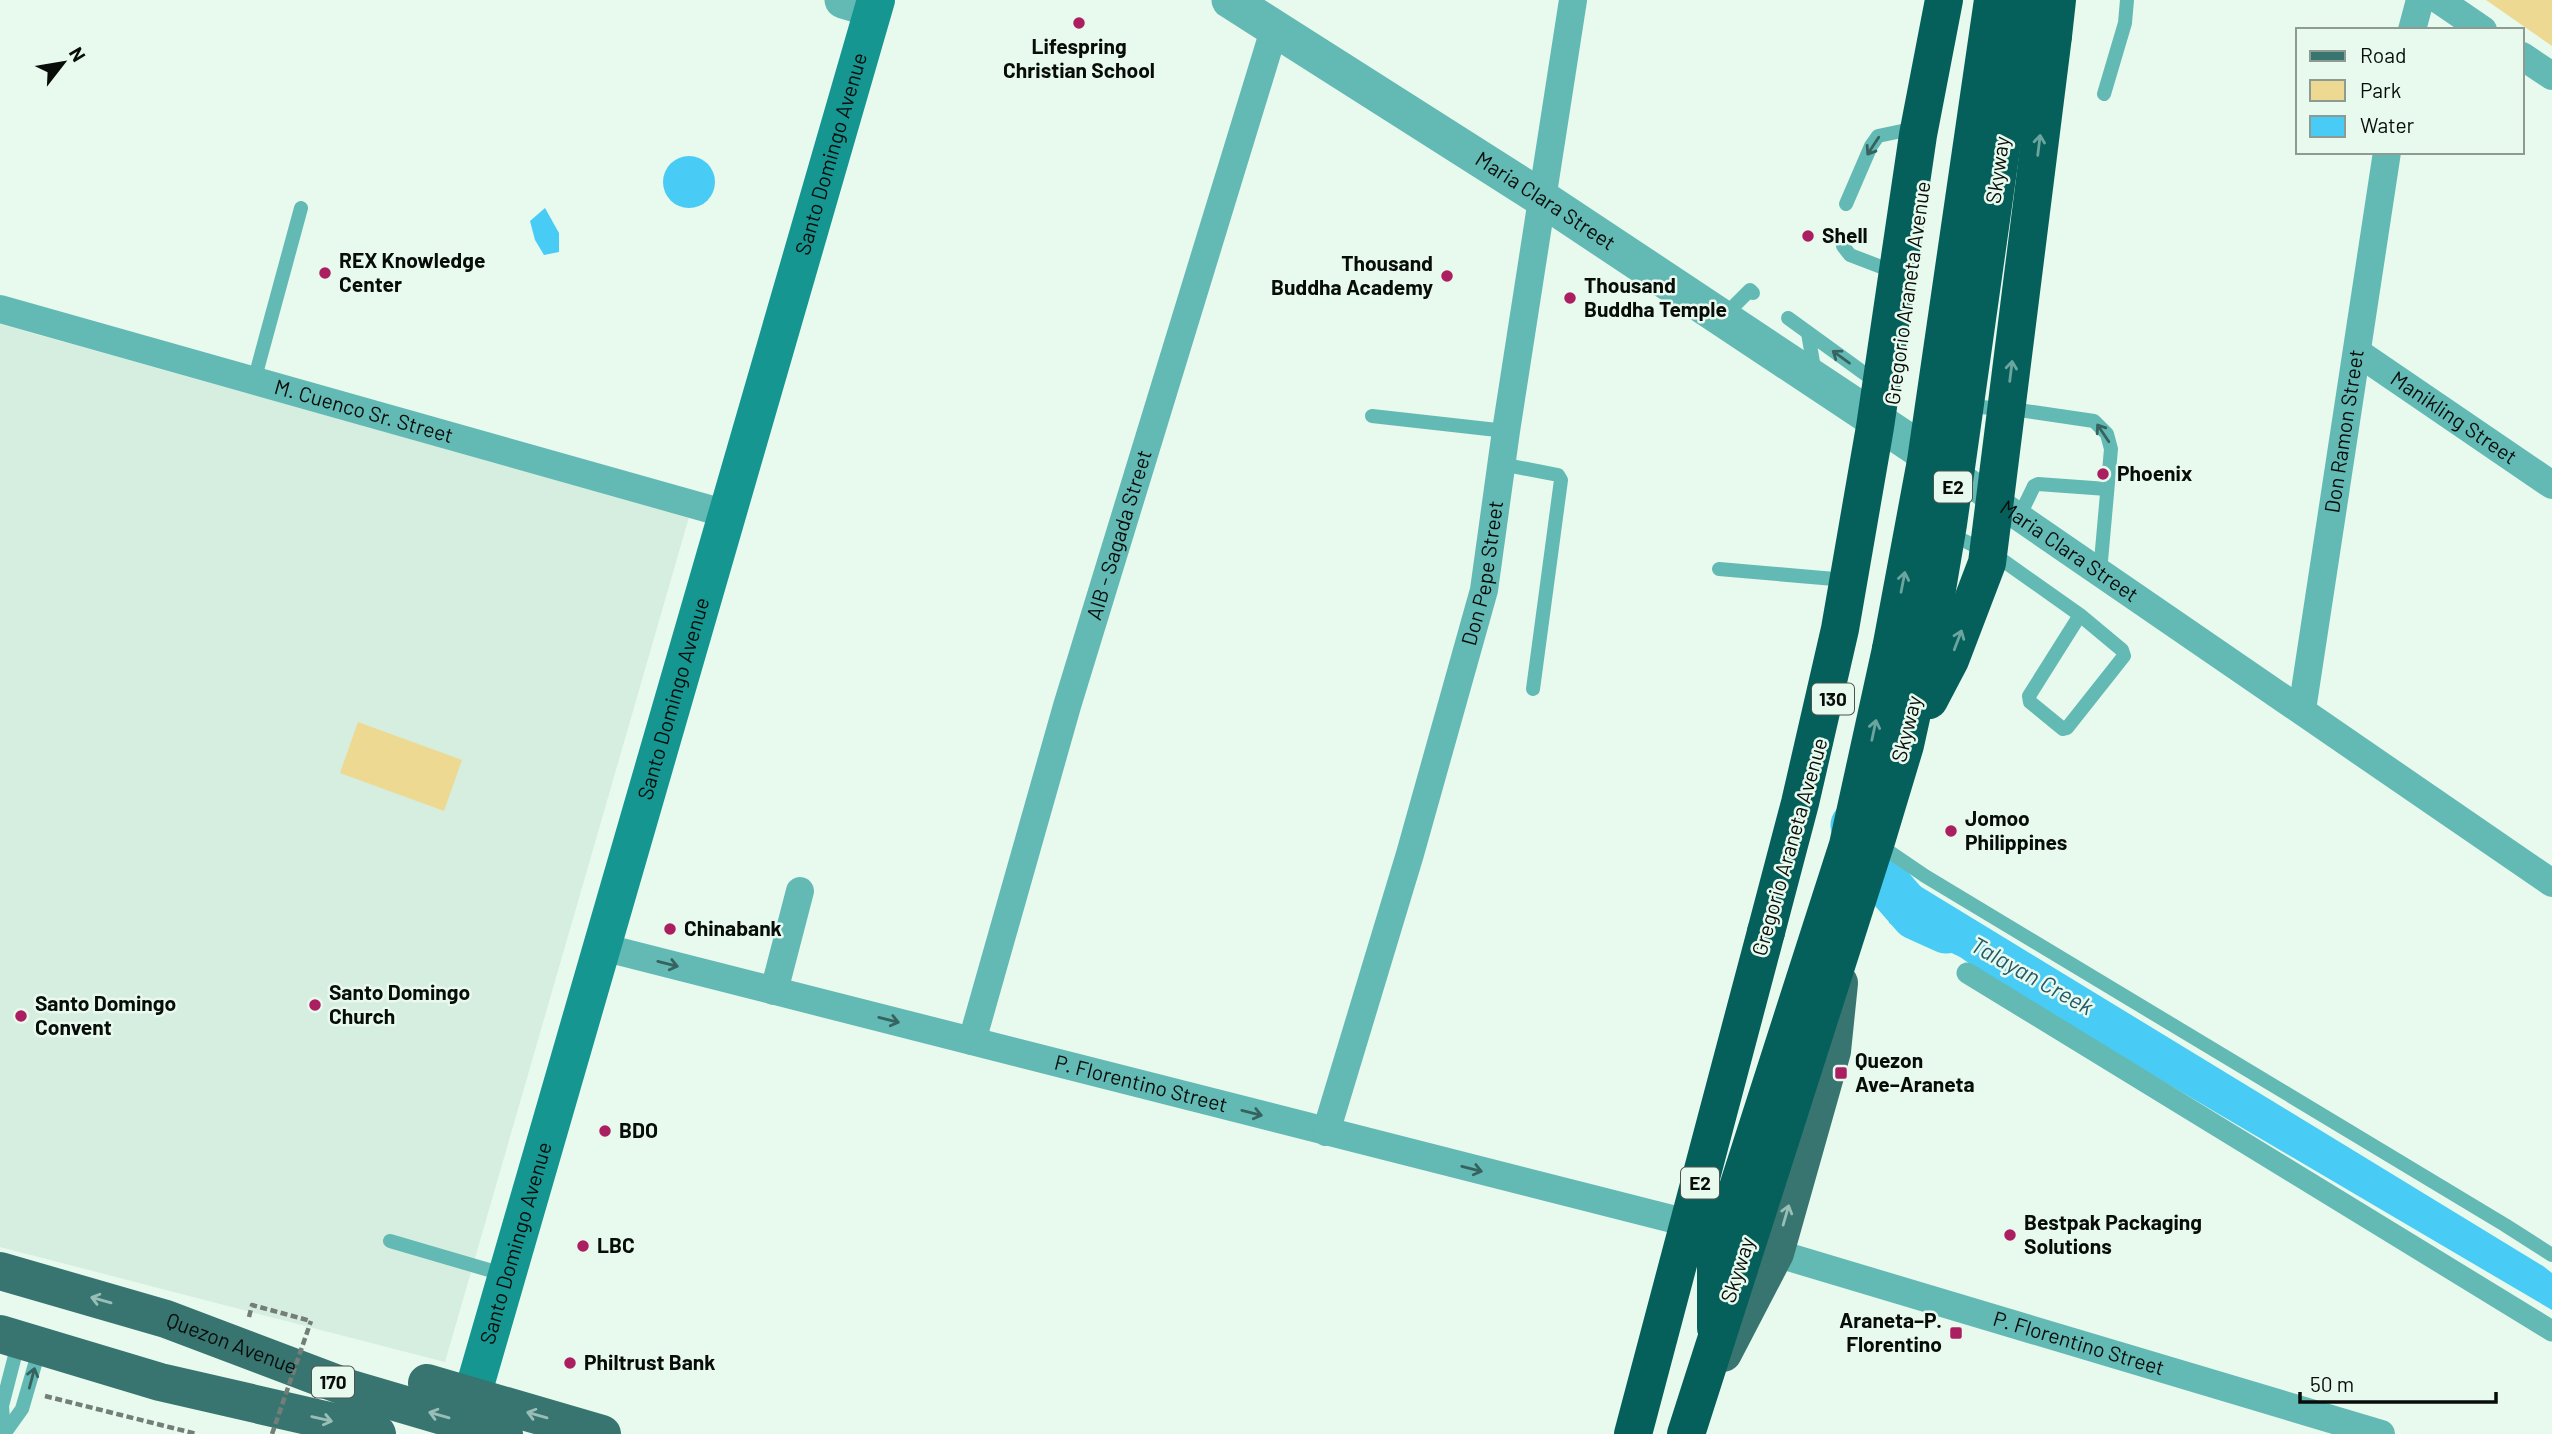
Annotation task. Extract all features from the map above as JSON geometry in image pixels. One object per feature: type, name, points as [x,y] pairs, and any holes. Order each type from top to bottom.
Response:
[{"type":"highway","name":"E2","points":[[1633,1434],[1800,803],[1840,629],[1875,427],[1919,135],[1944,0]]},
{"type":"highway","points":[[1716,1365],[1716,1256],[1863,844],[1885,677],[1926,461],[1993,0]]},
{"type":"highway","name":"Skyway","points":[[1686,1434],[1905,745],[1929,636],[1948,524],[2022,0]]},
{"type":"highway","points":[[1905,745],[1950,660],[1987,563],[2055,18]]},
{"type":"main road","name":"Gregorio Araneta Avenue","points":[[1622,1434],[1680,1221],[1835,690],[1892,413],[1931,124],[1951,0]]},
{"type":"main road","points":[[1716,1365],[1775,1253],[1832,1051],[1847,916],[1863,844],[1916,672],[1951,471],[2012,0]]},
{"type":"main road","name":"Santo Domingo Avenue","points":[[472,1396],[727,514],[864,3]]},
{"type":"main road","points":[[1699,1434],[1716,1365],[1741,1237],[1803,1040],[1847,916]]},
{"type":"main road","name":"Quezon Avenue","points":[[0,1271],[166,1319],[351,1389],[504,1434]]},
{"type":"main road","points":[[166,1319],[243,1334],[341,1358],[602,1434]]},
{"type":"main road","name":"170","points":[[20,1340],[160,1382],[377,1434]]},
{"type":"main road","points":[[160,1382],[290,1434]]},
{"type":"street","name":"Maria Clara Street","points":[[1230,0],[1543,199],[1817,382],[1892,413],[1951,471],[2552,883]]},
{"type":"street","name":"Don Pepe Street","points":[[1326,1132],[1414,841],[1484,590],[1573,0]]},
{"type":"street","points":[[2413,28],[2420,0]]},
{"type":"street","points":[[2439,0],[2480,28]]},
{"type":"street","name":"AIB - Sagada Street","points":[[972,1041],[1067,706],[1274,30]]},
{"type":"street","points":[[2524,57],[2552,76]]},
{"type":"street","name":"Don Ramon Street","points":[[2301,710],[2387,154]]},
{"type":"street","name":"M. Cuenco Sr. Street","points":[[0,309],[727,514]]},
{"type":"street","name":"Manikling Street","points":[[2357,352],[2552,485]]},
{"type":"street","points":[[774,991],[800,891]]},
{"type":"street","name":"P. Florentino Street","points":[[602,947],[1680,1221]]},
{"type":"street","points":[[1967,973],[2552,1331]]},
{"type":"street","name":"P. Florentino Street","points":[[1775,1253],[2381,1434]]},
{"type":"lane","points":[[2104,94],[2126,23],[2127,0]]},
{"type":"lane","points":[[1846,204],[1878,136],[1931,124]]},
{"type":"lane","points":[[254,381],[301,208]]},
{"type":"lane","points":[[1843,246],[1850,255],[1910,278]]},
{"type":"lane","points":[[1722,317],[1749,290],[1753,293]]},
{"type":"lane","points":[[1788,318],[1808,333],[1892,413]]},
{"type":"lane","points":[[1808,333],[1817,382]]},
{"type":"lane","points":[[1960,406],[2019,410],[2094,421],[2107,434],[2111,449],[2100,572]]},
{"type":"lane","points":[[1372,415],[1506,431]]},
{"type":"lane","points":[[1501,464],[1558,475],[1561,480],[1533,689]]},
{"type":"lane","points":[[2019,517],[2034,486],[2038,484],[2107,489]]},
{"type":"lane","points":[[1941,530],[1997,557],[2080,615],[2122,650],[2124,656],[2067,729],[2063,729],[2030,702],[2029,696],[2080,615]]},
{"type":"lane","points":[[1719,569],[1858,581]]},
{"type":"lane","points":[[1863,844],[1925,876],[2505,1224],[2552,1255]]},
{"type":"lane","points":[[390,1241],[507,1275]]},
{"type":"lane","points":[[4,1434],[22,1409],[28,1392],[20,1340]]},
{"type":"lane","points":[[4,1434],[2,1406],[20,1340]]},
{"type":"path","points":[[252,1305],[311,1321],[272,1434]]},
{"type":"path","points":[[28,1392],[197,1434]]},
{"type":"shaded area","points":[[0,324],[689,517],[445,1362],[0,1247]]},
{"type":"green space","points":[[2486,0],[2552,0],[2552,46]]},
{"type":"green space","points":[[358,722],[462,760],[444,811],[340,773]]},
{"type":"water","points":[[689,156],[699,158],[707,164],[713,172],[713,192],[707,200],[699,206],[689,208],[679,206],[671,200],[665,192],[663,182],[665,172],[671,164],[679,158]]},
{"type":"water","points":[[545,208],[559,233],[559,252],[544,255],[535,240],[530,221]]},
{"type":"water","points":[[1900,874],[2543,1266],[2552,1273],[2552,1310],[2008,990],[1960,957],[1889,923]]},
{"type":"waterway","name":"Talayan Creek","points":[[1854,825],[1861,854],[1915,916],[1946,930]]},
{"type":"place","name":"Lifespring Christian School","points":[[1079,23]]},
{"type":"place","name":"Shell","points":[[1808,236]]},
{"type":"place","name":"REX Knowledge Center","points":[[325,273]]},
{"type":"place","name":"Thousand Buddha Academy","points":[[1447,276]]},
{"type":"place","name":"Thousand Buddha Temple","points":[[1570,298]]},
{"type":"place","name":"Phoenix","points":[[2103,474]]},
{"type":"place","name":"Jomoo Philippines","points":[[1951,831]]},
{"type":"place","name":"Chinabank","points":[[670,929]]},
{"type":"place","name":"Santo Domingo Church","points":[[315,1005]]},
{"type":"place","name":"Santo Domingo Convent","points":[[21,1016]]},
{"type":"place","name":"Quezon Ave–Araneta","points":[[1841,1073]]},
{"type":"place","name":"BDO","points":[[605,1131]]},
{"type":"place","name":"Bestpak Packaging Solutions","points":[[2010,1235]]},
{"type":"place","name":"LBC","points":[[583,1246]]},
{"type":"place","name":"Araneta–P. Florentino","points":[[1956,1333]]},
{"type":"place","name":"Philtrust Bank","points":[[570,1363]]}]
